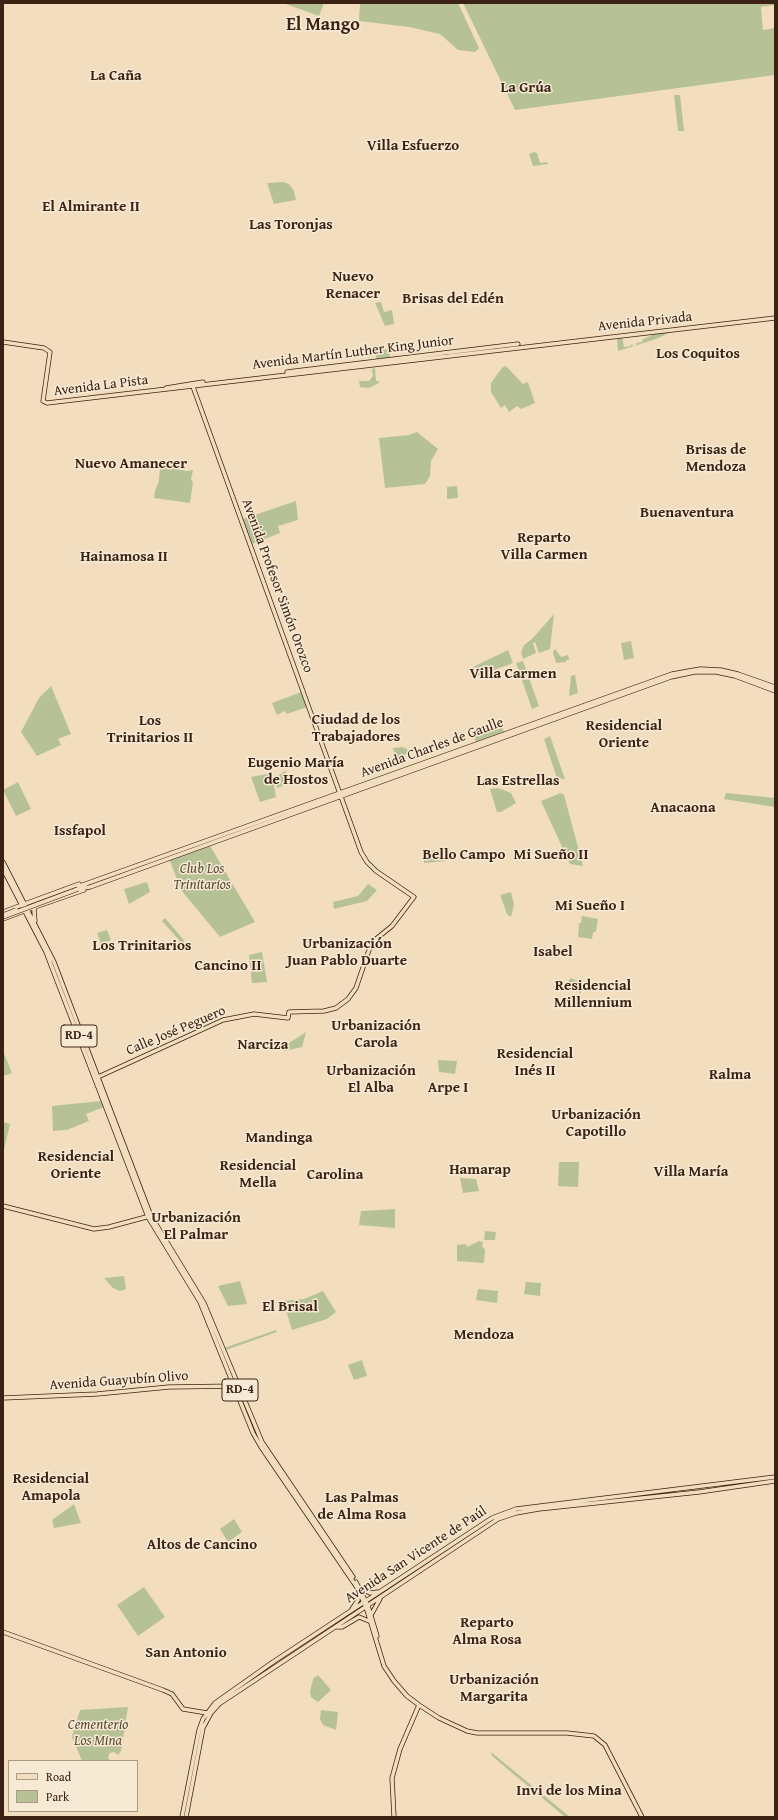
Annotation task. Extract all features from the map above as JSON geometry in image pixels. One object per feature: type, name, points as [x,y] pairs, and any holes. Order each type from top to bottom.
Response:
[{"type":"main road","name":"Avenida Privada","points":[[518,346],[775,318]]},
{"type":"main road","name":"Avenida La Pista","points":[[3,342],[44,348],[50,352],[43,401],[46,403],[192,385]]},
{"type":"main road","name":"Avenida Martín Luther King Junior","points":[[192,385],[518,346]]},
{"type":"main road","name":"Avenida Profesor Simón Orozco","points":[[192,385],[361,852],[367,862],[376,871],[414,897],[397,919],[376,939],[371,946],[357,986],[348,999],[336,1008],[329,1010],[289,1012],[288,1018]]},
{"type":"main road","name":"Avenida Charles de Gaulle","points":[[3,916],[672,674],[695,669],[726,671],[775,687]]},
{"type":"main road","name":"Avenida Charles de Gaulle","points":[[752,680],[775,691]]},
{"type":"main road","name":"RD-4","points":[[3,862],[22,905]]},
{"type":"main road","name":"RD-4","points":[[3,869],[22,905],[28,910],[54,962],[150,1217]]},
{"type":"main road","points":[[3,916],[30,902],[74,886],[90,884]]},
{"type":"main road","points":[[3,916],[28,910],[90,884]]},
{"type":"main road","points":[[28,910],[30,902]]},
{"type":"main road","points":[[28,910],[34,911],[36,926]]},
{"type":"main road","name":"RD-4","points":[[28,910],[55,972],[150,1217],[204,1302],[237,1386],[253,1433],[354,1583],[366,1604],[369,1621],[386,1670],[404,1694],[419,1705],[439,1718],[473,1733],[567,1733],[594,1736],[605,1745],[642,1817]]},
{"type":"main road","name":"Calle José Peguero","points":[[98,1077],[223,1020],[254,1014],[288,1018]]},
{"type":"main road","points":[[3,1206],[94,1228],[109,1227],[150,1217]]},
{"type":"main road","name":"RD-4","points":[[237,1386],[268,1452],[359,1587],[370,1615],[386,1670]]},
{"type":"main road","name":"Avenida Guayubín Olivo","points":[[3,1398],[72,1396],[169,1387],[237,1386]]},
{"type":"main road","name":"Avenida San Vicente de Paúl","points":[[186,1817],[201,1737],[209,1713],[230,1696],[335,1627],[381,1591],[492,1518],[510,1510],[775,1477]]},
{"type":"main road","name":"Avenida San Vicente de Paúl","points":[[182,1817],[198,1730],[209,1713],[223,1696],[349,1612],[382,1596],[506,1515],[539,1509],[702,1491],[775,1481]]},
{"type":"main road","points":[[349,1612],[354,1606],[358,1596],[354,1583]]},
{"type":"main road","points":[[359,1587],[370,1593],[381,1591]]},
{"type":"main road","points":[[370,1615],[382,1596]]},
{"type":"main road","points":[[335,1627],[342,1627],[359,1617],[369,1621]]},
{"type":"main road","points":[[3,1632],[163,1690],[172,1694],[183,1709],[209,1713]]},
{"type":"main road","points":[[394,1817],[392,1778],[400,1749],[419,1705]]},
{"type":"green space","points":[[283,3],[324,3],[319,16]]},
{"type":"green space","points":[[360,3],[458,3],[479,48],[475,52],[458,50],[440,34],[409,27],[359,21]]},
{"type":"green space","points":[[463,3],[775,3],[775,5],[761,7],[763,30],[775,28],[775,75],[515,110]]},
{"type":"green space","points":[[674,95],[680,95],[684,131],[678,131]]},
{"type":"green space","points":[[534,152],[537,153],[540,163],[547,162],[548,164],[533,166],[529,154]]},
{"type":"green space","points":[[283,182],[289,184],[294,191],[296,200],[274,204],[267,183]]},
{"type":"green space","points":[[381,302],[384,312],[392,310],[394,324],[385,326],[375,303]]},
{"type":"green space","points":[[669,332],[656,339],[618,351],[617,338],[622,337],[624,347],[631,346],[632,344],[633,346],[654,334]]},
{"type":"green space","points":[[390,349],[390,358],[376,359],[376,350]]},
{"type":"green space","points":[[506,366],[523,384],[528,382],[535,403],[521,409],[517,406],[509,412],[505,405],[501,408],[491,392],[491,383],[503,367]]},
{"type":"green space","points":[[375,368],[376,381],[379,381],[379,383],[369,388],[360,387],[359,381],[369,381],[373,376],[372,369]]},
{"type":"green space","points":[[417,432],[438,449],[431,461],[430,476],[425,484],[385,488],[379,438],[409,435]]},
{"type":"green space","points":[[160,465],[187,471],[193,470],[190,503],[154,498],[159,481]]},
{"type":"green space","points":[[457,486],[458,498],[447,499],[447,487]]},
{"type":"green space","points":[[296,501],[298,520],[278,526],[280,533],[252,544],[243,519]]},
{"type":"green space","points":[[554,614],[550,649],[539,653],[535,642],[533,643],[536,653],[523,659],[521,652],[524,645],[532,639]]},
{"type":"green space","points":[[631,641],[634,658],[624,660],[621,643]]},
{"type":"green space","points":[[555,649],[561,657],[568,655],[569,660],[566,660],[566,662],[556,663],[553,652]]},
{"type":"green space","points":[[508,650],[513,663],[475,677],[471,668]]},
{"type":"green space","points":[[523,661],[539,706],[532,709],[516,663]]},
{"type":"green space","points":[[575,675],[578,693],[569,696],[571,676]]},
{"type":"green space","points":[[51,686],[71,734],[58,739],[61,745],[37,756],[21,732],[39,698]]},
{"type":"green space","points":[[301,692],[307,707],[287,714],[285,711],[277,715],[272,703]]},
{"type":"green space","points":[[501,723],[504,732],[476,742],[473,733]]},
{"type":"green space","points":[[550,736],[565,779],[557,778],[544,739]]},
{"type":"green space","points":[[402,747],[407,749],[409,753],[396,758],[393,748]]},
{"type":"green space","points":[[286,770],[285,775],[288,782],[292,782],[277,788],[276,778]]},
{"type":"green space","points":[[272,773],[276,797],[260,802],[251,777]]},
{"type":"green space","points":[[18,782],[31,809],[16,816],[3,790]]},
{"type":"green space","points":[[498,788],[511,793],[516,803],[501,812],[497,812],[490,789]]},
{"type":"green space","points":[[561,793],[564,795],[583,866],[570,864],[541,801]]},
{"type":"green space","points":[[726,793],[775,798],[775,807],[724,799]]},
{"type":"green space","name":"Club Los Trinitarios","points":[[209,844],[255,922],[220,937],[181,890],[169,858]]},
{"type":"green space","points":[[446,850],[447,861],[424,863],[423,851]]},
{"type":"green space","points":[[147,882],[150,892],[129,904],[124,889]]},
{"type":"green space","points":[[368,884],[377,890],[367,901],[334,909],[333,902],[358,896]]},
{"type":"green space","points":[[511,892],[514,904],[511,917],[507,914],[500,895]]},
{"type":"green space","points":[[582,916],[598,919],[596,931],[593,933],[592,939],[578,937],[579,923],[581,923]]},
{"type":"green space","points":[[165,918],[183,939],[187,949],[162,921]]},
{"type":"green space","points":[[107,930],[111,940],[101,944],[97,933]]},
{"type":"green space","points":[[262,952],[267,982],[252,983],[249,955]]},
{"type":"green space","points":[[571,978],[580,982],[581,994],[567,983]]},
{"type":"green space","points":[[306,1032],[302,1047],[284,1051],[283,1047]]},
{"type":"green space","points":[[3,1051],[12,1073],[3,1076]]},
{"type":"green space","points":[[438,1060],[457,1061],[455,1074],[439,1072]]},
{"type":"green space","points":[[101,1101],[104,1107],[86,1114],[89,1121],[67,1130],[53,1131],[52,1106]]},
{"type":"green space","points":[[3,1122],[10,1124],[3,1154]]},
{"type":"green space","points":[[559,1162],[579,1162],[578,1187],[558,1186]]},
{"type":"green space","points":[[460,1178],[476,1179],[479,1191],[463,1193]]},
{"type":"green space","points":[[395,1209],[395,1228],[359,1225],[361,1211]]},
{"type":"green space","points":[[485,1231],[496,1232],[495,1240],[484,1240]]},
{"type":"green space","points":[[479,1241],[483,1242],[482,1246],[485,1250],[484,1263],[457,1261],[457,1245],[466,1244],[467,1247]]},
{"type":"green space","points":[[124,1276],[126,1289],[120,1291],[113,1288],[104,1278]]},
{"type":"green space","points":[[240,1281],[247,1304],[228,1306],[218,1286]]},
{"type":"green space","points":[[526,1282],[541,1283],[540,1296],[524,1294]]},
{"type":"green space","points":[[478,1289],[498,1291],[497,1303],[476,1300]]},
{"type":"green space","points":[[323,1291],[336,1312],[327,1319],[292,1330],[283,1301],[304,1299]]},
{"type":"green space","points":[[276,1330],[277,1332],[226,1350],[224,1348]]},
{"type":"green space","points":[[362,1360],[367,1376],[354,1380],[348,1365]]},
{"type":"green space","points":[[74,1504],[81,1523],[54,1528],[52,1520]]},
{"type":"green space","points":[[234,1519],[242,1532],[228,1542],[220,1529]]},
{"type":"green space","points":[[144,1587],[165,1617],[138,1636],[117,1605]]},
{"type":"green space","points":[[318,1675],[331,1690],[318,1702],[311,1697],[310,1692],[313,1679]]},
{"type":"green space","name":"Cementerio Los Mina","points":[[128,1707],[121,1751],[118,1755],[114,1752],[110,1753],[108,1757],[110,1760],[82,1760],[72,1737],[80,1710]]},
{"type":"green space","points":[[321,1710],[338,1712],[336,1730],[323,1725],[320,1719]]},
{"type":"green space","points":[[491,1752],[570,1817],[565,1817],[492,1756]]},
{"type":"district","name":"El Mango","points":[[323,25]]},
{"type":"district","name":"La Caña","points":[[116,76]]},
{"type":"district","name":"La Grúa","points":[[526,88]]},
{"type":"district","name":"Villa Esfuerzo","points":[[413,146]]},
{"type":"district","name":"El Almirante II","points":[[91,207]]},
{"type":"district","name":"Las Toronjas","points":[[291,225]]},
{"type":"district","name":"Nuevo Renacer","points":[[353,286]]},
{"type":"district","name":"Brisas del Edén","points":[[453,299]]},
{"type":"district","name":"Los Coquitos","points":[[698,354]]},
{"type":"district","name":"Brisas de Mendoza","points":[[716,458]]},
{"type":"district","name":"Nuevo Amanecer","points":[[131,464]]},
{"type":"district","name":"Buenaventura","points":[[687,513]]},
{"type":"district","name":"Reparto Villa Carmen","points":[[544,546]]},
{"type":"district","name":"Hainamosa II","points":[[124,557]]},
{"type":"district","name":"Villa Carmen","points":[[513,674]]},
{"type":"district","name":"Ciudad de los Trabajadores","points":[[356,728]]},
{"type":"district","name":"Los Trinitarios II","points":[[150,730]]},
{"type":"district","name":"Residencial Oriente","points":[[624,734]]},
{"type":"district","name":"Eugenio María de Hostos","points":[[296,772]]},
{"type":"district","name":"Las Estrellas","points":[[518,781]]},
{"type":"district","name":"Anacaona","points":[[683,808]]},
{"type":"district","name":"Issfapol","points":[[80,831]]},
{"type":"district","name":"Bello Campo","points":[[464,855]]},
{"type":"district","name":"Mi Sueño II","points":[[551,855]]},
{"type":"district","name":"Mi Sueño I","points":[[590,906]]},
{"type":"district","name":"Los Trinitarios","points":[[142,946]]},
{"type":"district","name":"Urbanización Juan Pablo Duarte","points":[[347,952]]},
{"type":"district","name":"Isabel","points":[[553,952]]},
{"type":"district","name":"Cancino II","points":[[228,966]]},
{"type":"district","name":"Residencial Millennium","points":[[593,994]]},
{"type":"district","name":"Urbanización Carola","points":[[376,1034]]},
{"type":"district","name":"Narciza","points":[[263,1045]]},
{"type":"district","name":"Residencial Inés II","points":[[535,1062]]},
{"type":"district","name":"Ralma","points":[[730,1075]]},
{"type":"district","name":"Urbanización El Alba","points":[[371,1080]]},
{"type":"district","name":"Arpe I","points":[[448,1088]]},
{"type":"district","name":"Urbanización Capotillo","points":[[596,1124]]},
{"type":"district","name":"Mandinga","points":[[279,1138]]},
{"type":"district","name":"Residencial Oriente","points":[[76,1166]]},
{"type":"district","name":"Hamarap","points":[[480,1170]]},
{"type":"district","name":"Villa María","points":[[691,1172]]},
{"type":"district","name":"Residencial Mella","points":[[258,1174]]},
{"type":"district","name":"Carolina","points":[[335,1175]]},
{"type":"district","name":"Urbanización El Palmar","points":[[196,1226]]},
{"type":"district","name":"El Brisal","points":[[290,1307]]},
{"type":"district","name":"Mendoza","points":[[484,1335]]},
{"type":"district","name":"Residencial Amapola","points":[[51,1488]]},
{"type":"district","name":"Las Palmas de Alma Rosa","points":[[362,1506]]},
{"type":"district","name":"Altos de Cancino","points":[[202,1545]]},
{"type":"district","name":"Reparto Alma Rosa","points":[[487,1632]]},
{"type":"district","name":"San Antonio","points":[[186,1653]]},
{"type":"district","name":"Urbanización Margarita","points":[[494,1688]]},
{"type":"district","name":"Invi de los Mina","points":[[569,1791]]}]
